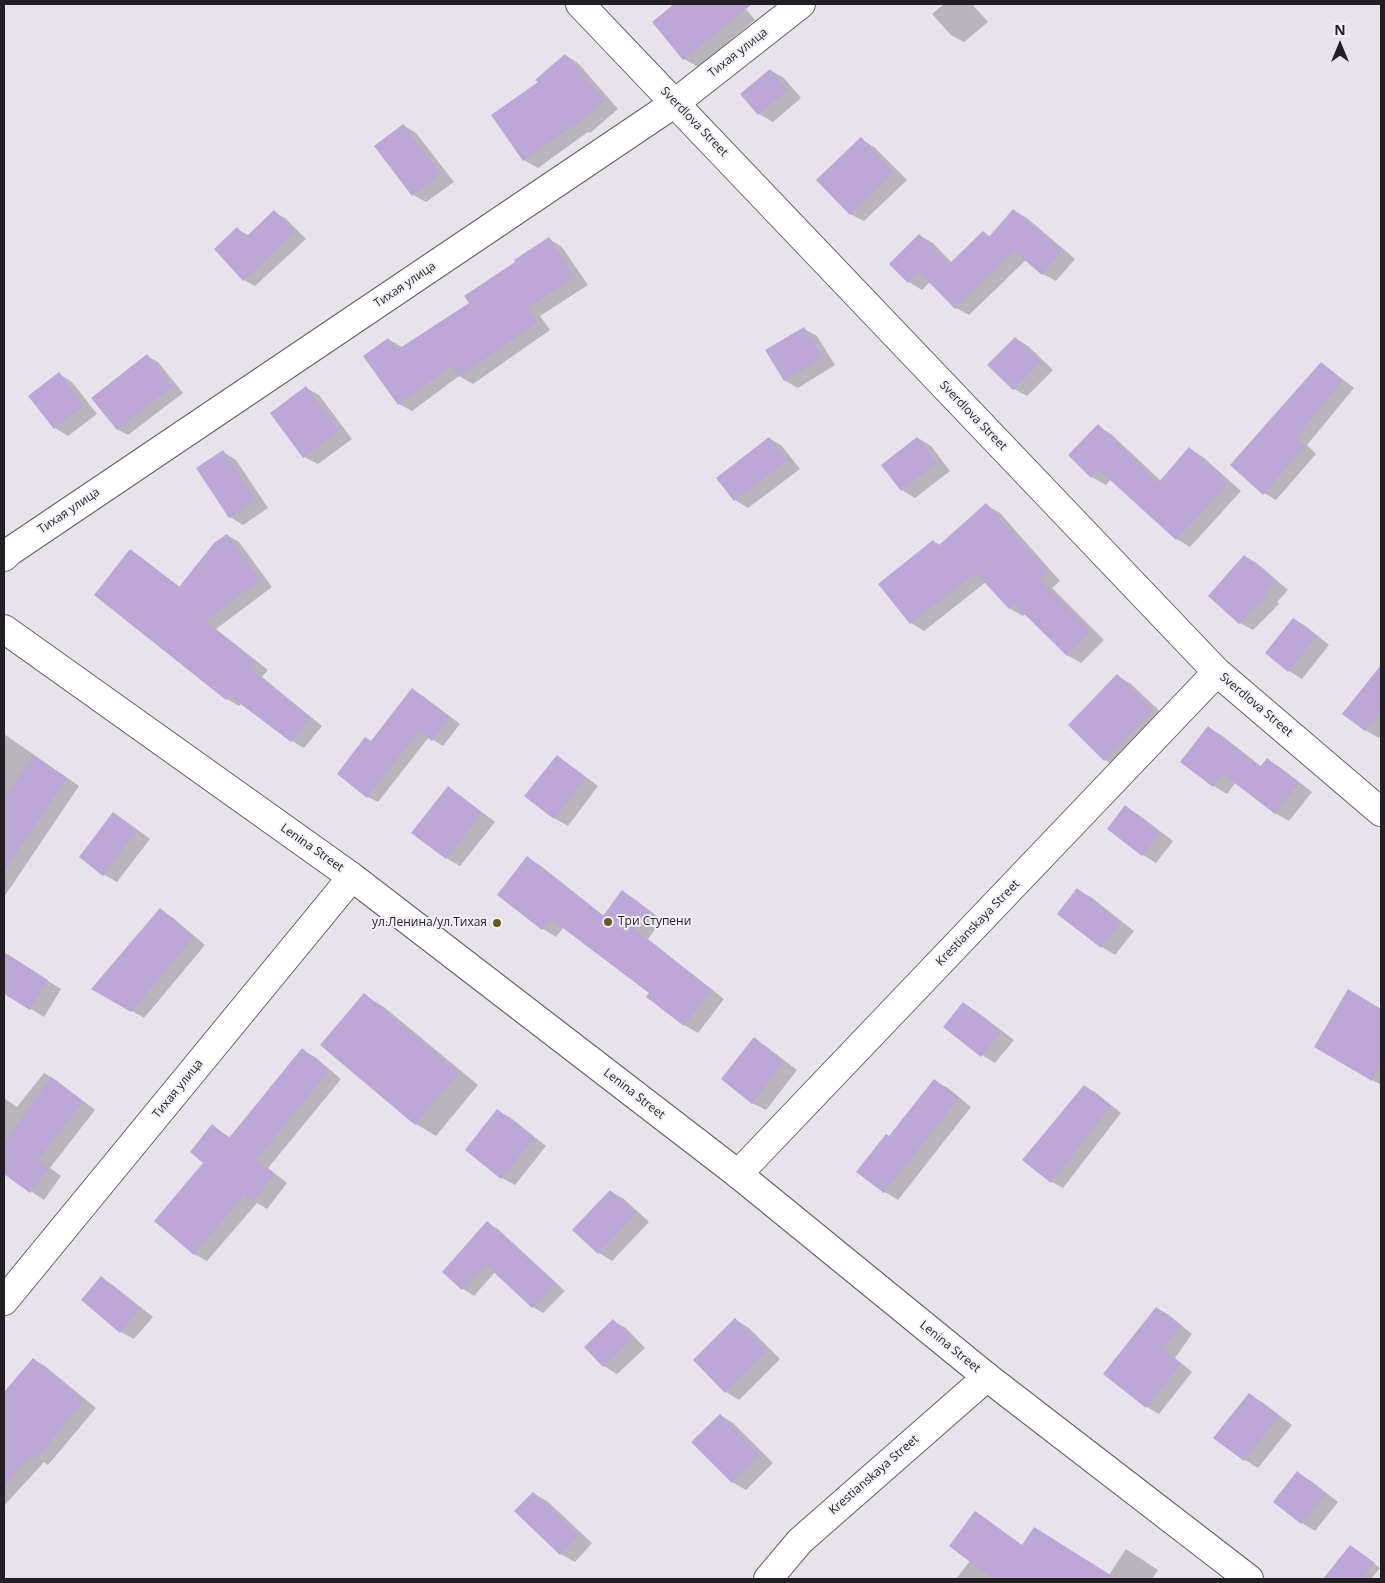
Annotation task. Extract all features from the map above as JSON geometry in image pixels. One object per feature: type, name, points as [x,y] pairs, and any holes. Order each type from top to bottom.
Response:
[{"type":"street","name":"Sverdlova Street","points":[[580,4],[1217,672],[1381,812]]},
{"type":"street","name":"Тихая улица","points":[[4,557],[675,103],[801,4]]},
{"type":"street","name":"Lenina Street","points":[[4,629],[352,877],[738,1174],[986,1377],[1249,1579]]},
{"type":"street","name":"Krestianskaya Street","points":[[738,1174],[1217,672]]},
{"type":"street","name":"Тихая улица","points":[[4,1301],[352,877]]},
{"type":"street","name":"Krestianskaya Street","points":[[768,1579],[800,1540],[986,1377]]},
{"type":"building","points":[[674,4],[752,4],[683,60],[652,22]]},
{"type":"building","points":[[565,54],[605,100],[575,126],[523,161],[491,115],[538,82],[535,80]]},
{"type":"building","points":[[770,69],[788,90],[758,115],[740,94]]},
{"type":"building","points":[[403,124],[441,174],[412,196],[374,146]]},
{"type":"building","points":[[861,137],[894,172],[850,215],[816,180]]},
{"type":"building","points":[[1013,209],[1062,250],[1042,275],[1014,251],[955,309],[919,272],[908,283],[889,264],[919,234],[949,264],[983,231],[989,237]]},
{"type":"building","points":[[274,210],[295,232],[243,281],[214,249],[237,227],[246,237]]},
{"type":"building","points":[[549,237],[575,277],[528,308],[538,322],[459,377],[451,366],[398,405],[363,356],[388,338],[397,350],[469,303],[464,296]]},
{"type":"building","points":[[804,327],[823,358],[784,381],[765,350]]},
{"type":"building","points":[[1015,337],[1041,362],[1013,390],[987,365]]},
{"type":"building","points":[[147,354],[173,386],[117,430],[91,398]]},
{"type":"building","points":[[1321,362],[1343,380],[1296,438],[1305,446],[1263,495],[1230,465]]},
{"type":"building","points":[[59,372],[84,406],[54,429],[28,396]]},
{"type":"building","points":[[306,386],[339,431],[303,458],[270,413]]},
{"type":"building","points":[[1098,424],[1158,483],[1189,447],[1229,483],[1176,540],[1099,470],[1091,478],[1068,455]]},
{"type":"building","points":[[769,437],[787,461],[734,501],[716,478]]},
{"type":"building","points":[[917,437],[937,463],[901,491],[881,465]]},
{"type":"building","points":[[223,450],[255,500],[229,518],[196,468]]},
{"type":"building","points":[[986,503],[1048,572],[1040,580],[1091,631],[1067,656],[1014,604],[1009,609],[976,573],[910,624],[878,584],[933,540],[938,546]]},
{"type":"building","points":[[227,534],[261,580],[205,621],[256,662],[250,669],[311,718],[291,742],[230,696],[226,700],[94,595],[130,549],[179,587],[214,543]]},
{"type":"building","points":[[1244,555],[1275,581],[1264,594],[1267,596],[1239,624],[1208,596]]},
{"type":"building","points":[[1293,618],[1317,636],[1288,672],[1265,653]]},
{"type":"building","points":[[1381,665],[1381,710],[1365,731],[1342,714]]},
{"type":"building","points":[[1117,674],[1154,710],[1104,761],[1068,725]]},
{"type":"building","points":[[412,688],[450,718],[432,741],[419,731],[367,798],[337,774],[365,737],[371,741]]},
{"type":"building","points":[[1208,726],[1260,767],[1267,758],[1299,783],[1275,814],[1223,774],[1213,787],[1180,762]]},
{"type":"building","points":[[33,755],[67,778],[4,871],[4,799]]},
{"type":"building","points":[[557,755],[586,778],[554,819],[524,796]]},
{"type":"building","points":[[448,786],[482,813],[446,859],[411,833]]},
{"type":"building","points":[[1125,805],[1160,833],[1142,856],[1107,829]]},
{"type":"building","points":[[113,812],[137,830],[103,876],[79,857]]},
{"type":"building","points":[[527,856],[603,916],[622,890],[650,912],[635,930],[712,990],[684,1026],[646,997],[649,993],[551,919],[542,930],[497,895]]},
{"type":"building","points":[[1077,888],[1121,923],[1101,948],[1057,914]]},
{"type":"building","points":[[160,908],[194,937],[131,1012],[91,989]]},
{"type":"building","points":[[4,952],[48,980],[30,1010],[4,994]]},
{"type":"building","points":[[1348,989],[1381,1009],[1381,1065],[1372,1081],[1314,1047]]},
{"type":"building","points":[[364,993],[459,1073],[415,1125],[320,1045]]},
{"type":"building","points":[[963,1002],[1001,1032],[981,1057],[943,1027]]},
{"type":"building","points":[[754,1037],[784,1062],[752,1104],[721,1079]]},
{"type":"building","points":[[302,1048],[329,1071],[256,1160],[275,1174],[253,1202],[244,1195],[194,1255],[154,1221],[203,1163],[190,1152],[212,1124],[229,1138]]},
{"type":"building","points":[[51,1077],[83,1102],[38,1160],[49,1168],[30,1193],[4,1174],[4,1143]]},
{"type":"building","points":[[934,1079],[959,1098],[884,1193],[856,1172],[886,1134],[889,1136]]},
{"type":"building","points":[[1084,1085],[1111,1106],[1051,1183],[1022,1160]]},
{"type":"building","points":[[497,1109],[534,1138],[501,1179],[465,1150]]},
{"type":"building","points":[[610,1190],[636,1214],[598,1254],[572,1230]]},
{"type":"building","points":[[487,1221],[556,1284],[532,1308],[486,1265],[462,1290],[442,1272]]},
{"type":"building","points":[[101,1276],[140,1309],[120,1333],[81,1300]]},
{"type":"building","points":[[1156,1307],[1181,1326],[1163,1350],[1181,1364],[1146,1408],[1103,1374]]},
{"type":"building","points":[[735,1318],[767,1351],[725,1393],[693,1360]]},
{"type":"building","points":[[613,1319],[632,1339],[603,1367],[584,1347]]},
{"type":"building","points":[[33,1358],[84,1401],[36,1459],[32,1455],[4,1486],[4,1392]]},
{"type":"building","points":[[1249,1393],[1279,1416],[1244,1461],[1213,1438]]},
{"type":"building","points":[[720,1414],[760,1455],[732,1483],[691,1442]]},
{"type":"building","points":[[1297,1471],[1326,1494],[1301,1524],[1273,1502]]},
{"type":"building","points":[[533,1492],[579,1535],[560,1555],[514,1511]]},
{"type":"building","points":[[975,1511],[1022,1545],[1034,1527],[1117,1579],[993,1579],[949,1546]]},
{"type":"building","points":[[1350,1545],[1375,1563],[1362,1579],[1323,1579]]},
{"type":"place","name":"Три Ступени","points":[[608,922]]},
{"type":"place","name":"ул.Ленина/ул.Тихая","points":[[497,923]]}]
